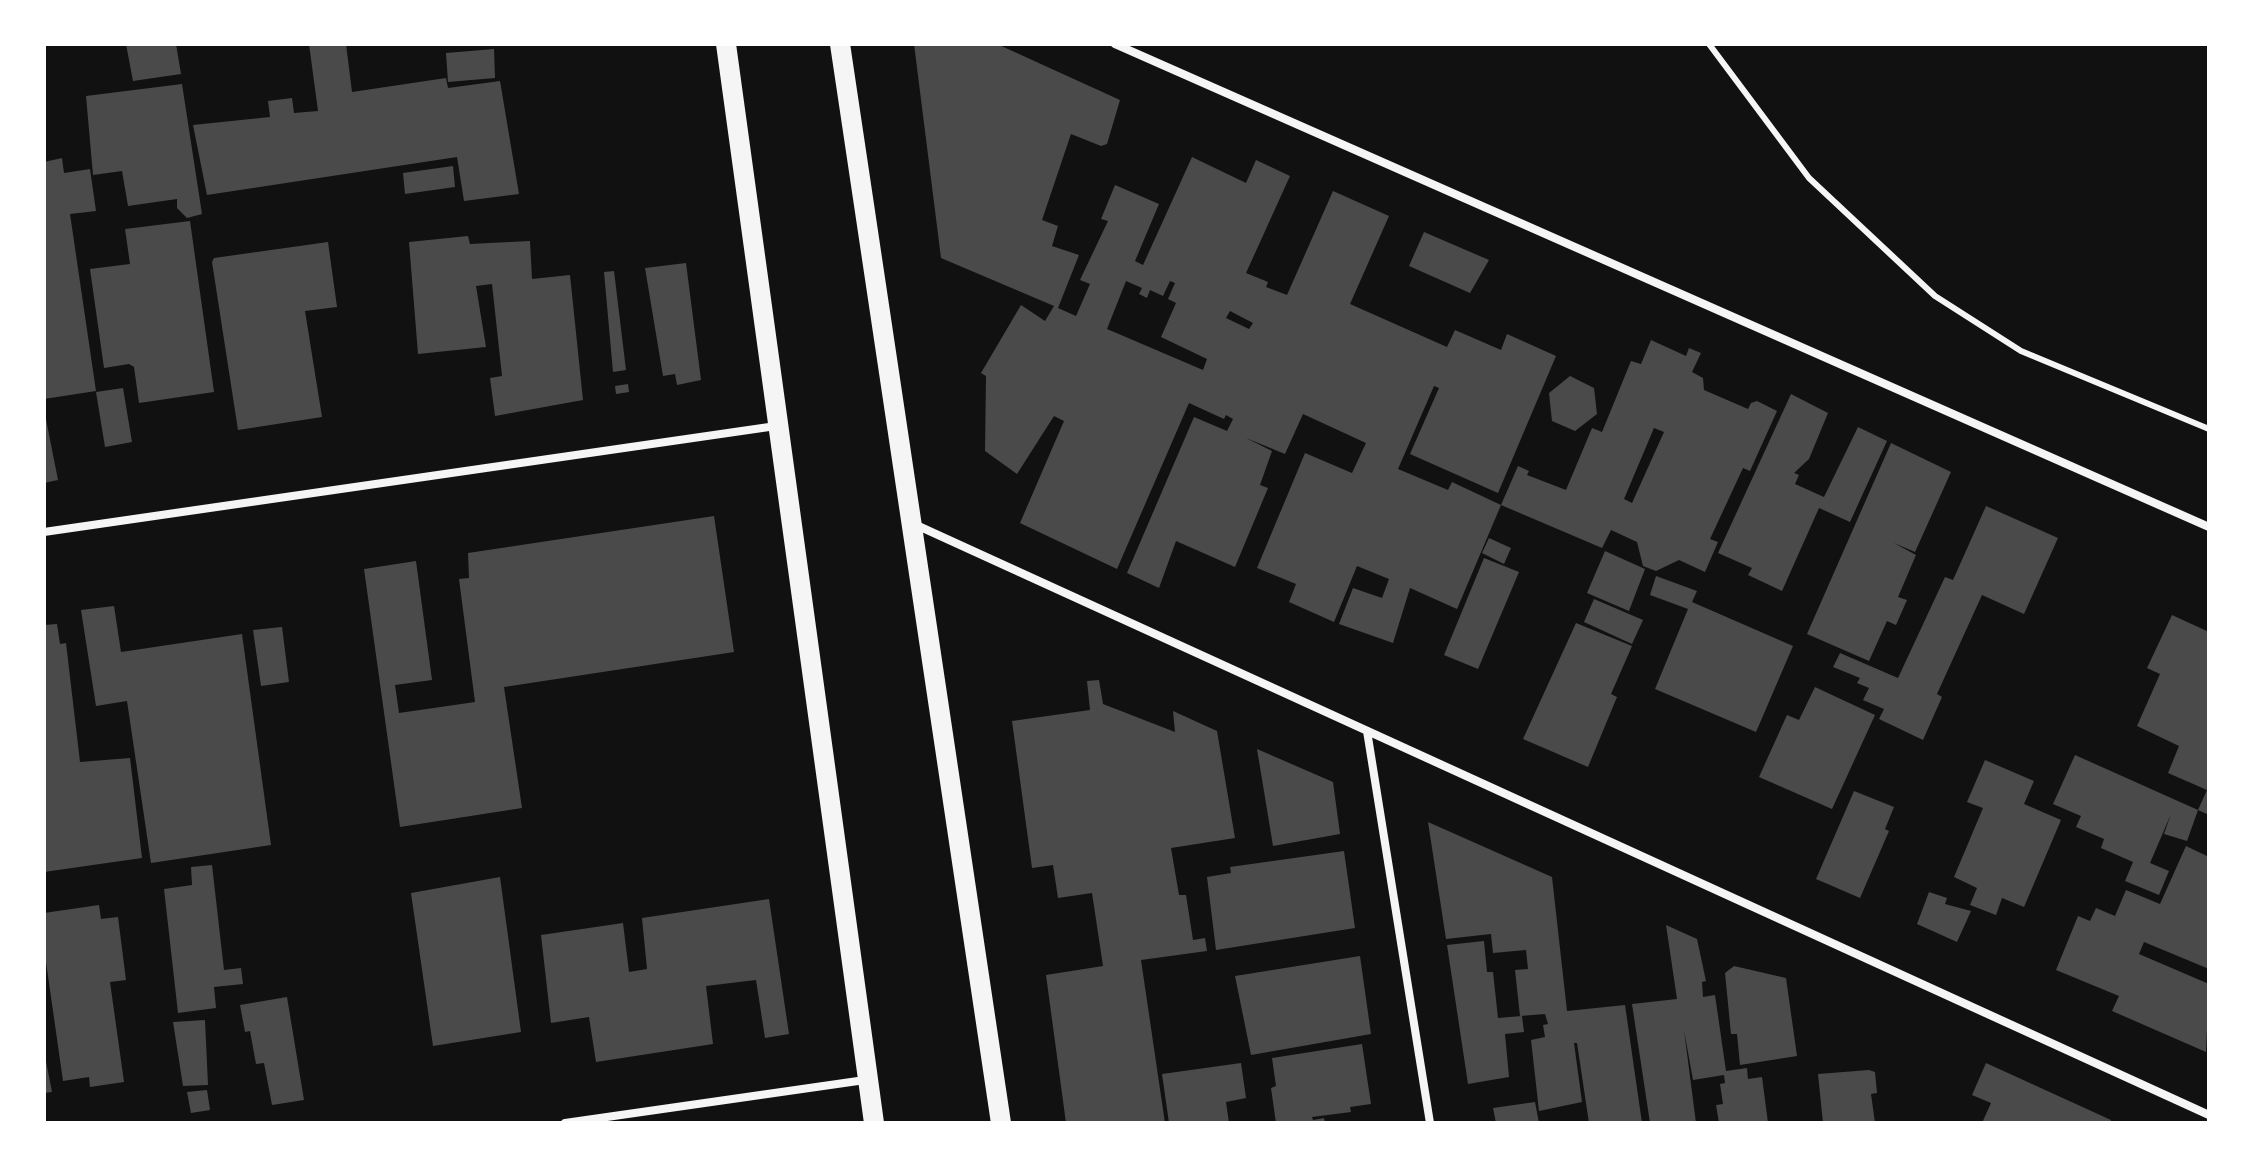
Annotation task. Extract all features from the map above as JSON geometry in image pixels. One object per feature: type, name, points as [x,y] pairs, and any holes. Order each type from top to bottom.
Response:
[{"type":"main road","points":[[726,44],[781,425],[874,1123]]},
{"type":"main road","points":[[840,44],[1001,1123]]},
{"type":"street","points":[[1115,44],[2209,527]]},
{"type":"street","points":[[44,532],[781,425]]},
{"type":"street","points":[[909,522],[2209,1115]]},
{"type":"street","points":[[1367,731],[1430,1123]]},
{"type":"street","points":[[565,1123],[867,1079]]},
{"type":"lane","points":[[1709,44],[1809,178],[1935,296],[2021,351],[2209,429]]},
{"type":"building","points":[[126,44],[176,44],[181,74],[133,81]]},
{"type":"building","points":[[309,44],[346,44],[352,92],[446,78],[448,88],[500,81],[519,194],[464,201],[457,157],[207,195],[193,125],[270,117],[268,101],[292,98],[294,113],[318,111]]},
{"type":"building","points":[[914,44],[997,44],[1120,100],[1107,144],[1101,146],[1071,134],[1042,220],[1058,226],[1052,246],[1079,255],[1058,308],[1076,316],[1090,284],[1080,280],[1108,221],[1101,219],[1115,185],[1159,204],[1135,261],[1143,265],[1192,157],[1246,183],[1256,160],[1290,176],[1246,273],[1268,282],[1266,287],[1287,295],[1333,191],[1389,216],[1350,304],[1447,347],[1455,330],[1501,350],[1507,334],[1556,356],[1498,493],[1410,454],[1439,388],[1434,386],[1398,469],[1448,490],[1452,482],[1501,505],[1457,609],[1410,588],[1393,643],[1339,624],[1353,588],[1382,598],[1389,579],[1357,566],[1334,622],[1289,602],[1296,584],[1257,568],[1305,453],[1352,473],[1366,443],[1303,414],[1285,454],[1246,438],[1272,451],[1260,485],[1268,488],[1235,567],[1176,541],[1159,588],[1127,573],[1194,417],[1227,431],[1233,419],[1226,415],[1224,419],[1189,403],[1117,569],[1020,523],[1064,421],[1054,416],[1017,474],[985,451],[986,376],[981,373],[1021,305],[1045,321],[1054,306],[941,258]],"holes":[[[1126,281],[1142,288],[1139,294],[1147,298],[1150,290],[1163,296],[1170,281],[1175,283],[1168,299],[1176,303],[1161,337],[1207,359],[1203,370],[1107,329]],[[1230,311],[1253,323],[1249,329],[1226,318]]]},
{"type":"building","points":[[494,49],[495,78],[448,82],[446,53]]},
{"type":"building","points":[[182,84],[202,214],[187,218],[177,208],[177,199],[128,206],[122,171],[93,175],[86,96]]},
{"type":"building","points":[[62,158],[64,173],[90,169],[96,211],[70,214],[96,391],[44,399],[44,162]]},
{"type":"building","points":[[453,166],[455,187],[405,194],[403,173]]},
{"type":"building","points":[[190,221],[214,392],[139,403],[134,367],[129,364],[104,368],[90,269],[130,264],[125,229]]},
{"type":"building","points":[[1424,232],[1489,260],[1470,293],[1409,266]]},
{"type":"building","points":[[468,236],[470,244],[530,241],[532,279],[570,275],[583,400],[495,416],[490,378],[502,376],[492,284],[476,286],[486,347],[418,354],[409,242]]},
{"type":"building","points":[[328,242],[337,307],[305,311],[322,417],[238,430],[212,262],[214,258]]},
{"type":"building","points":[[686,263],[701,380],[677,385],[675,374],[663,376],[645,268]]},
{"type":"building","points":[[614,271],[626,370],[613,372],[604,272]]},
{"type":"building","points":[[1651,340],[1686,356],[1689,348],[1701,353],[1692,372],[1703,378],[1704,390],[1748,409],[1751,403],[1757,401],[1777,411],[1750,471],[1743,468],[1710,539],[1718,542],[1705,572],[1679,560],[1656,571],[1643,566],[1637,542],[1611,530],[1602,548],[1501,505],[1518,466],[1529,471],[1527,475],[1566,490],[1592,428],[1602,432],[1631,361],[1641,364]],"holes":[[[1654,428],[1664,432],[1632,503],[1624,499]]]},
{"type":"building","points":[[1570,376],[1594,388],[1597,414],[1575,431],[1552,421],[1549,393]]},
{"type":"building","points":[[628,384],[629,392],[616,394],[615,386]]},
{"type":"building","points":[[123,388],[132,442],[105,447],[96,392]]},
{"type":"building","points":[[1791,394],[1828,413],[1809,459],[1794,473],[1799,475],[1795,484],[1824,497],[1858,427],[1887,441],[1850,522],[1819,508],[1782,591],[1748,575],[1752,568],[1718,553]]},
{"type":"building","points":[[44,409],[58,480],[44,483]]},
{"type":"building","points":[[1891,443],[1951,472],[1915,552],[1894,543],[1916,555],[1898,597],[1907,600],[1896,625],[1887,621],[1869,661],[1807,634]]},
{"type":"building","points":[[1986,506],[2058,538],[2024,614],[1982,595],[1937,694],[1942,697],[1923,740],[1879,719],[1884,709],[1863,700],[1869,688],[1857,683],[1860,678],[1833,667],[1840,653],[1898,678],[1945,577],[1953,580]]},
{"type":"building","points":[[714,516],[734,652],[504,687],[522,808],[400,827],[364,569],[416,561],[432,680],[395,685],[399,713],[475,702],[459,579],[469,578],[468,553]]},
{"type":"building","points":[[1489,538],[1511,548],[1504,564],[1482,553]]},
{"type":"building","points":[[1605,551],[1645,569],[1629,611],[1587,593]]},
{"type":"building","points":[[1484,558],[1519,572],[1478,669],[1444,655]]},
{"type":"building","points":[[1656,576],[1697,591],[1692,602],[1793,646],[1756,732],[1655,689],[1688,609],[1650,595]]},
{"type":"building","points":[[1594,599],[1643,620],[1632,644],[1584,622]]},
{"type":"building","points":[[114,606],[121,652],[242,634],[271,845],[151,863],[127,701],[96,706],[81,610]]},
{"type":"building","points":[[2172,615],[2209,632],[2209,815],[2198,810],[2207,790],[2168,773],[2179,746],[2137,726],[2160,674],[2147,668]]},
{"type":"building","points":[[1576,623],[1632,646],[1611,694],[1617,697],[1588,767],[1523,739]]},
{"type":"building","points":[[57,624],[60,644],[66,643],[80,762],[130,758],[142,858],[44,872],[44,625]]},
{"type":"building","points":[[282,627],[289,682],[261,686],[253,630]]},
{"type":"building","points":[[1099,680],[1103,704],[1175,732],[1173,711],[1217,731],[1235,838],[1171,848],[1179,895],[1186,895],[1193,940],[1205,938],[1207,951],[1141,960],[1165,1123],[1066,1123],[1046,975],[1103,966],[1092,893],[1058,898],[1053,865],[1032,868],[1012,721],[1090,710],[1087,681]]},
{"type":"building","points":[[1815,687],[1875,715],[1832,809],[1759,777],[1787,715],[1799,720]]},
{"type":"building","points":[[1257,749],[1333,782],[1340,834],[1273,846]]},
{"type":"building","points":[[2075,755],[2198,810],[2187,841],[2164,834],[2171,814],[2150,863],[2169,871],[2159,895],[2125,881],[2133,862],[2101,848],[2104,839],[2076,827],[2081,816],[2053,804]]},
{"type":"building","points":[[1985,760],[2034,781],[2024,804],[2061,820],[2024,907],[2002,898],[1996,915],[1970,905],[1977,888],[1954,877],[1983,808],[1967,802]]},
{"type":"building","points":[[1854,791],[1894,807],[1885,829],[1889,831],[1860,898],[1816,879]]},
{"type":"building","points":[[1428,822],[1552,877],[1567,1011],[1625,1005],[1642,1123],[1589,1123],[1577,1043],[1574,1043],[1582,1102],[1539,1111],[1531,1040],[1545,1037],[1543,1025],[1548,1024],[1545,1014],[1520,1016],[1515,970],[1528,969],[1526,950],[1493,953],[1491,934],[1446,939]]},
{"type":"building","points":[[2186,846],[2209,857],[2209,969],[2144,942],[2139,954],[2209,984],[2206,1052],[2112,1011],[2119,996],[2056,970],[2078,916],[2090,921],[2096,908],[2115,916],[2126,890],[2160,904]]},
{"type":"building","points":[[1344,851],[1355,928],[1216,950],[1207,877],[1231,873],[1230,867]]},
{"type":"building","points":[[212,865],[224,970],[241,968],[243,984],[214,987],[216,1008],[178,1013],[164,889],[192,885],[191,867]]},
{"type":"building","points":[[500,877],[521,1032],[433,1046],[411,893]]},
{"type":"building","points":[[1929,892],[1947,898],[1945,904],[1971,911],[1957,942],[1917,924]]},
{"type":"building","points":[[769,899],[789,1034],[765,1038],[756,980],[706,986],[713,1044],[596,1062],[589,1017],[551,1023],[541,935],[623,923],[629,972],[647,969],[642,918]]},
{"type":"building","points":[[99,905],[101,919],[118,917],[126,980],[110,982],[124,1082],[90,1087],[89,1077],[63,1081],[44,948],[44,913]]},
{"type":"building","points":[[1666,925],[1697,939],[1706,981],[1702,982],[1703,997],[1715,995],[1726,1071],[1747,1068],[1748,1079],[1762,1077],[1768,1123],[1719,1123],[1716,1105],[1723,1104],[1720,1084],[1725,1083],[1724,1075],[1693,1080],[1684,1030],[1696,1123],[1650,1123],[1632,1004],[1677,999]]},
{"type":"building","points":[[1484,941],[1487,972],[1493,972],[1498,1018],[1522,1016],[1524,1032],[1505,1034],[1509,1077],[1468,1084],[1447,945]]},
{"type":"building","points":[[1360,956],[1371,1034],[1251,1055],[1235,976]]},
{"type":"building","points":[[1734,966],[1786,978],[1797,1056],[1740,1065],[1737,1034],[1731,1034],[1725,973]]},
{"type":"building","points":[[287,997],[304,1100],[272,1105],[264,1063],[256,1064],[250,1031],[245,1032],[240,1005]]},
{"type":"building","points":[[205,1020],[208,1085],[183,1086],[173,1022]]},
{"type":"building","points":[[1362,1044],[1371,1104],[1350,1107],[1351,1112],[1312,1117],[1313,1120],[1324,1118],[1325,1123],[1276,1123],[1271,1088],[1276,1086],[1272,1058]]},
{"type":"building","points":[[44,1051],[52,1092],[44,1093]]},
{"type":"building","points":[[1241,1063],[1246,1098],[1226,1102],[1229,1123],[1169,1123],[1162,1074]]},
{"type":"building","points":[[1986,1063],[2111,1120],[2111,1123],[1982,1123],[1991,1103],[1972,1095]]},
{"type":"building","points":[[1875,1072],[1877,1093],[1871,1094],[1875,1123],[1823,1123],[1818,1074]]},
{"type":"building","points":[[207,1090],[210,1110],[191,1113],[187,1092]]},
{"type":"building","points":[[1535,1102],[1539,1123],[1496,1123],[1493,1108]]}]
